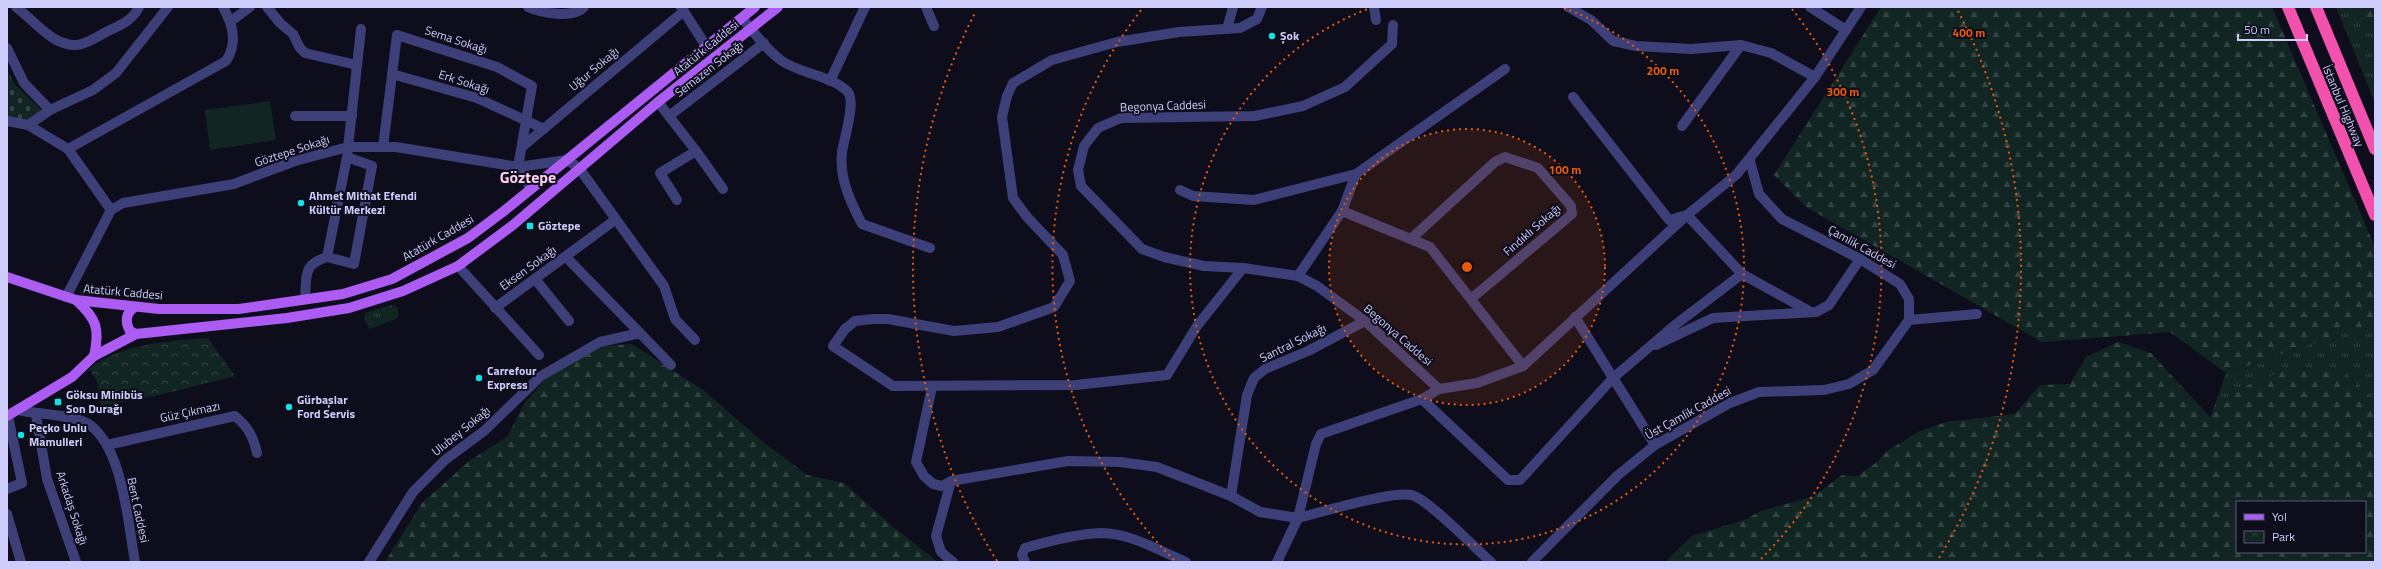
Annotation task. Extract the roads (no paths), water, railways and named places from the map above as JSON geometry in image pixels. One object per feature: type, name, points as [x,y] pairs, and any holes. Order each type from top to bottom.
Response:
[{"type":"highway","name":"İstanbul Highway","points":[[2288,7],[2375,215]]},
{"type":"highway","points":[[2316,7],[2375,149]]},
{"type":"main road","name":"Atatürk Caddesi","points":[[76,300],[135,307],[238,309],[343,294],[392,279],[468,238],[531,189],[755,7]]},
{"type":"main road","name":"Atatürk Caddesi","points":[[94,356],[136,334],[287,318],[349,308],[402,291],[458,266],[513,225],[658,102],[778,7]]},
{"type":"main road","points":[[7,278],[76,300]]},
{"type":"main road","name":"Atatürk Caddesi","points":[[76,300],[90,313],[96,326],[94,356]]},
{"type":"main road","points":[[135,307],[128,312],[126,321],[130,331],[136,334]]},
{"type":"main road","points":[[7,416],[72,377],[94,356]]},
{"type":"street","points":[[16,7],[48,35],[62,43],[79,45],[124,24],[136,14],[139,7]]},
{"type":"street","points":[[28,125],[50,110],[93,90],[116,73],[168,7]]},
{"type":"street","points":[[68,149],[226,61],[231,54],[234,43],[231,21],[223,7]]},
{"type":"street","points":[[231,21],[250,7]]},
{"type":"street","points":[[267,7],[280,23],[293,34],[300,48],[305,53],[357,65]]},
{"type":"street","points":[[528,7],[556,11],[581,10],[584,7]]},
{"type":"street","points":[[830,81],[865,7]]},
{"type":"street","points":[[926,7],[934,26]]},
{"type":"street","points":[[1227,29],[1233,7]]},
{"type":"street","points":[[1243,268],[1197,326],[1167,375],[1076,385],[932,387],[893,386],[833,346],[845,329],[855,321],[888,319],[954,331],[998,327],[1054,307],[1070,281],[1062,255],[1027,217],[1013,198],[1002,117],[1007,96],[1013,83],[1052,60],[1117,42],[1179,32],[1240,28],[1257,19],[1262,7]]},
{"type":"street","points":[[1374,7],[1376,20]]},
{"type":"street","points":[[1568,7],[1591,20],[1613,40],[1636,46],[1690,49],[1741,44],[1771,54],[1815,77]]},
{"type":"street","points":[[1810,7],[1846,30]]},
{"type":"street","points":[[1277,562],[1298,518],[1316,444],[1321,434],[1422,399],[1439,389],[1477,383],[1523,366],[1687,215],[1736,175],[1750,161],[1815,77],[1862,7]]},
{"type":"street","points":[[683,9],[706,46]]},
{"type":"street","name":"Uğur Sokağı","points":[[522,147],[683,9]]},
{"type":"street","points":[[742,18],[782,61],[830,81],[848,93],[852,103],[842,153],[843,176],[848,197],[862,224],[930,248]]},
{"type":"street","name":"Begonya Caddesi","points":[[1393,25],[1392,44],[1345,87],[1303,106],[1255,116],[1121,118],[1098,128],[1084,146],[1078,170],[1081,186],[1142,249],[1164,257],[1204,266],[1243,268],[1298,276],[1317,286],[1366,321],[1439,389]]},
{"type":"street","points":[[326,257],[348,152],[361,29]]},
{"type":"street","name":"Sema Sokağı","points":[[383,147],[397,35],[430,44],[497,67],[532,86],[518,167]]},
{"type":"street","name":"Semazen Sokağı","points":[[669,116],[764,43]]},
{"type":"street","points":[[1682,126],[1741,44]]},
{"type":"street","points":[[7,48],[24,83],[50,110]]},
{"type":"street","points":[[1180,190],[1193,196],[1254,200],[1356,174],[1505,69]]},
{"type":"street","name":"Erk Sokağı","points":[[392,74],[477,98],[526,119],[544,129]]},
{"type":"street","points":[[1573,97],[1670,220],[1687,215]]},
{"type":"street","points":[[658,102],[724,189]]},
{"type":"street","points":[[295,116],[352,116]]},
{"type":"street","points":[[7,121],[28,125],[68,149],[111,210],[66,297]]},
{"type":"street","name":"Göztepe Sokağı","points":[[111,210],[123,203],[234,184],[295,161],[383,147],[396,147],[518,167],[567,160]]},
{"type":"street","points":[[677,200],[660,173],[696,151]]},
{"type":"street","points":[[305,299],[308,269],[313,262],[326,257],[354,264],[372,166],[348,152]]},
{"type":"street","name":"Fındıklı Sokağı","points":[[1412,238],[1494,162],[1505,157],[1538,168],[1571,206],[1572,214],[1472,298]]},
{"type":"street","points":[[567,160],[579,168],[664,286],[675,319],[695,340]]},
{"type":"street","name":"Çamlik Caddesi","points":[[1750,161],[1759,194],[1782,219],[1860,259],[1900,284],[1909,299],[1909,320]]},
{"type":"street","points":[[518,167],[531,189]]},
{"type":"street","points":[[1736,175],[1753,173]]},
{"type":"street","points":[[1298,276],[1342,211],[1356,174]]},
{"type":"street","points":[[1342,211],[1412,238],[1430,247],[1472,298],[1523,366]]},
{"type":"street","points":[[1687,215],[1742,274],[1809,311]]},
{"type":"street","name":"Eksen Sokağı","points":[[495,308],[615,220]]},
{"type":"street","points":[[566,257],[671,365]]},
{"type":"street","points":[[1640,353],[1713,318],[1809,311],[1816,312],[1829,305],[1860,259]]},
{"type":"street","name":"Eksen Sokağı","points":[[458,266],[539,355]]},
{"type":"street","points":[[1422,399],[1508,480],[1520,480],[1612,378],[1640,353],[1742,274]]},
{"type":"street","points":[[535,279],[569,321]]},
{"type":"street","points":[[1909,320],[1977,314]]},
{"type":"street","points":[[1575,317],[1655,445]]},
{"type":"street","name":"Üst Çamlik Caddesi","points":[[1532,562],[1616,476],[1655,445],[1730,403],[1759,392],[1824,390],[1849,384],[1872,370],[1909,320]]},
{"type":"street","name":"Santral Sokağı","points":[[1231,496],[1247,395],[1254,378],[1265,369],[1308,351],[1366,321]]},
{"type":"street","name":"Ulubey Sokağı","points":[[369,562],[413,492],[445,460],[484,431],[541,376],[600,342],[640,333]]},
{"type":"street","points":[[932,387],[916,462],[924,476],[933,484],[942,486],[951,481],[1068,461],[1120,462],[1157,467],[1231,496],[1260,512],[1298,518],[1395,495],[1412,496],[1430,507],[1491,562]]},
{"type":"street","name":"Bent Caddesi","points":[[18,410],[36,415],[69,418],[87,423],[107,445],[122,485],[135,562]]},
{"type":"street","name":"Arkadaş Sokağı","points":[[36,415],[47,479],[76,562]]},
{"type":"street","points":[[7,416],[22,483],[7,489]]},
{"type":"street","name":"Güz Çıkmazı","points":[[107,445],[235,416],[246,426],[253,438],[257,453]]},
{"type":"street","points":[[951,481],[936,536],[941,552],[953,562]]},
{"type":"street","points":[[7,514],[21,562]]},
{"type":"street","points":[[1025,562],[1022,555],[1025,548],[1055,539],[1102,533],[1133,539],[1186,562]]},
{"type":"place","name":"Şok","points":[[1272,36]]},
{"type":"place","name":"Ahmet Mithat Efendi Kültür Merkezi","points":[[301,203]]},
{"type":"place","name":"Göztepe","points":[[530,226]]},
{"type":"place","name":"Carrefour Express","points":[[479,378]]},
{"type":"place","name":"Göksu Minibüs Son Durağı","points":[[58,402]]},
{"type":"place","name":"Gürbaşlar Ford Servis","points":[[289,407]]},
{"type":"place","name":"Peçko Unlu Mamulleri","points":[[21,435]]},
{"type":"district","name":"Göztepe","points":[[528,177]]}]
